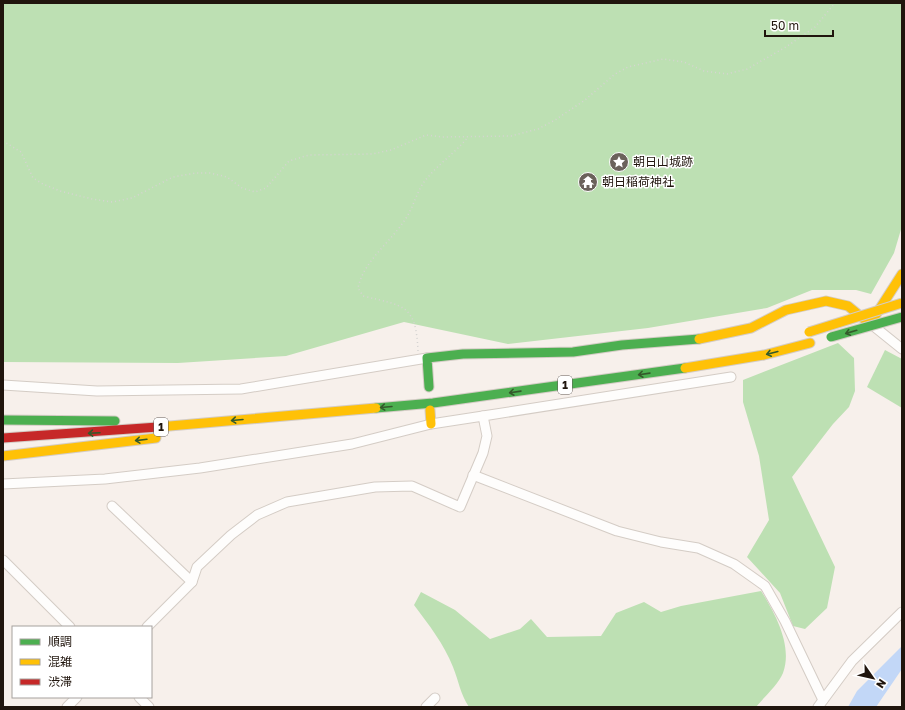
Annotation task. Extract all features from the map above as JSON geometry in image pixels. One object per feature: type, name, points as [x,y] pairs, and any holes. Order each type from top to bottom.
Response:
[{"type":"main road","points":[[420,394],[432,390],[423,359],[463,354],[573,352],[693,340],[751,328],[786,310],[826,301],[848,306],[870,324],[902,274]]},
{"type":"main road","points":[[805,333],[902,303]]},
{"type":"main road","name":"1","points":[[3,438],[105,432],[433,403],[639,374],[764,354],[816,342],[902,317]]},
{"type":"main road","points":[[430,410],[431,424]]},
{"type":"main road","points":[[195,433],[241,427],[318,413]]},
{"type":"main road","points":[[3,429],[151,418]]},
{"type":"main road","points":[[3,420],[120,421]]},
{"type":"main road","points":[[3,456],[57,451],[165,437]]},
{"type":"street","points":[[870,324],[902,349]]},
{"type":"street","points":[[3,385],[96,391],[241,389],[423,359]]},
{"type":"street","points":[[3,484],[105,479],[200,468],[352,444],[431,424],[731,377]]},
{"type":"street","points":[[148,626],[192,582],[197,567],[231,535],[257,515],[288,502],[375,487],[412,486],[460,507],[483,453],[487,436],[483,416]]},
{"type":"street","points":[[473,475],[617,530],[661,542],[698,548],[740,567],[765,586],[785,621],[820,703],[856,656],[902,612]]},
{"type":"street","points":[[112,506],[192,582]]},
{"type":"street","points":[[3,560],[69,626]]},
{"type":"street","points":[[67,707],[76,698]]},
{"type":"street","points":[[140,698],[149,707]]},
{"type":"street","points":[[426,707],[435,698]]},
{"type":"path","points":[[3,141],[20,152],[33,178],[43,184],[60,191],[112,202],[132,198],[173,177],[196,173],[210,173],[227,177],[242,188],[255,192],[266,188],[289,161],[309,155],[372,154],[391,150],[426,135],[468,137],[511,136],[538,129],[555,120],[585,100],[605,82],[628,67],[663,59],[684,62],[704,71],[727,74],[746,69],[786,47],[815,27],[835,3]]},
{"type":"path","points":[[423,359],[416,327],[411,314],[400,306],[363,296],[358,288],[360,276],[398,231],[410,211],[418,192],[429,176],[457,151],[468,137]]},
{"type":"green space","points":[[3,3],[902,3],[902,226],[894,253],[871,294],[856,290],[812,290],[767,308],[648,328],[508,344],[404,322],[286,356],[178,363],[3,362]]},
{"type":"green space","points":[[838,343],[854,358],[855,391],[849,407],[833,424],[792,477],[835,567],[827,608],[805,629],[793,626],[780,593],[747,557],[769,520],[759,456],[743,402],[743,380]]},
{"type":"green space","points":[[885,350],[902,359],[902,408],[867,387]]},
{"type":"green space","points":[[761,591],[772,609],[781,630],[786,652],[786,663],[778,682],[756,707],[469,707],[445,650],[414,605],[421,592],[455,610],[490,639],[520,629],[531,619],[547,637],[601,636],[616,613],[644,602],[661,612],[681,606]]},
{"type":"water","points":[[902,646],[902,669],[876,707],[848,707],[857,691]]},
{"type":"traffic: fast","points":[[831,337],[902,317]]},
{"type":"traffic: fast","points":[[429,387],[427,358],[463,354],[573,352],[622,345],[699,339]]},
{"type":"traffic: fast","points":[[376,408],[433,403],[685,368]]},
{"type":"traffic: fast","points":[[3,420],[115,421]]},
{"type":"traffic: slow","points":[[699,339],[751,328],[786,310],[826,301],[848,306],[870,324],[902,274]]},
{"type":"traffic: slow","points":[[809,332],[902,303]]},
{"type":"traffic: slow","points":[[685,368],[764,355],[810,343]]},
{"type":"traffic: slow","points":[[158,427],[376,408]]},
{"type":"traffic: slow","points":[[430,410],[431,424]]},
{"type":"traffic: slow","points":[[3,456],[156,438]]},
{"type":"traffic: jam","points":[[3,438],[158,427]]},
{"type":"place","name":"朝日山城跡","points":[[619,162]]},
{"type":"place","name":"朝日稲荷神社","points":[[588,182]]}]
